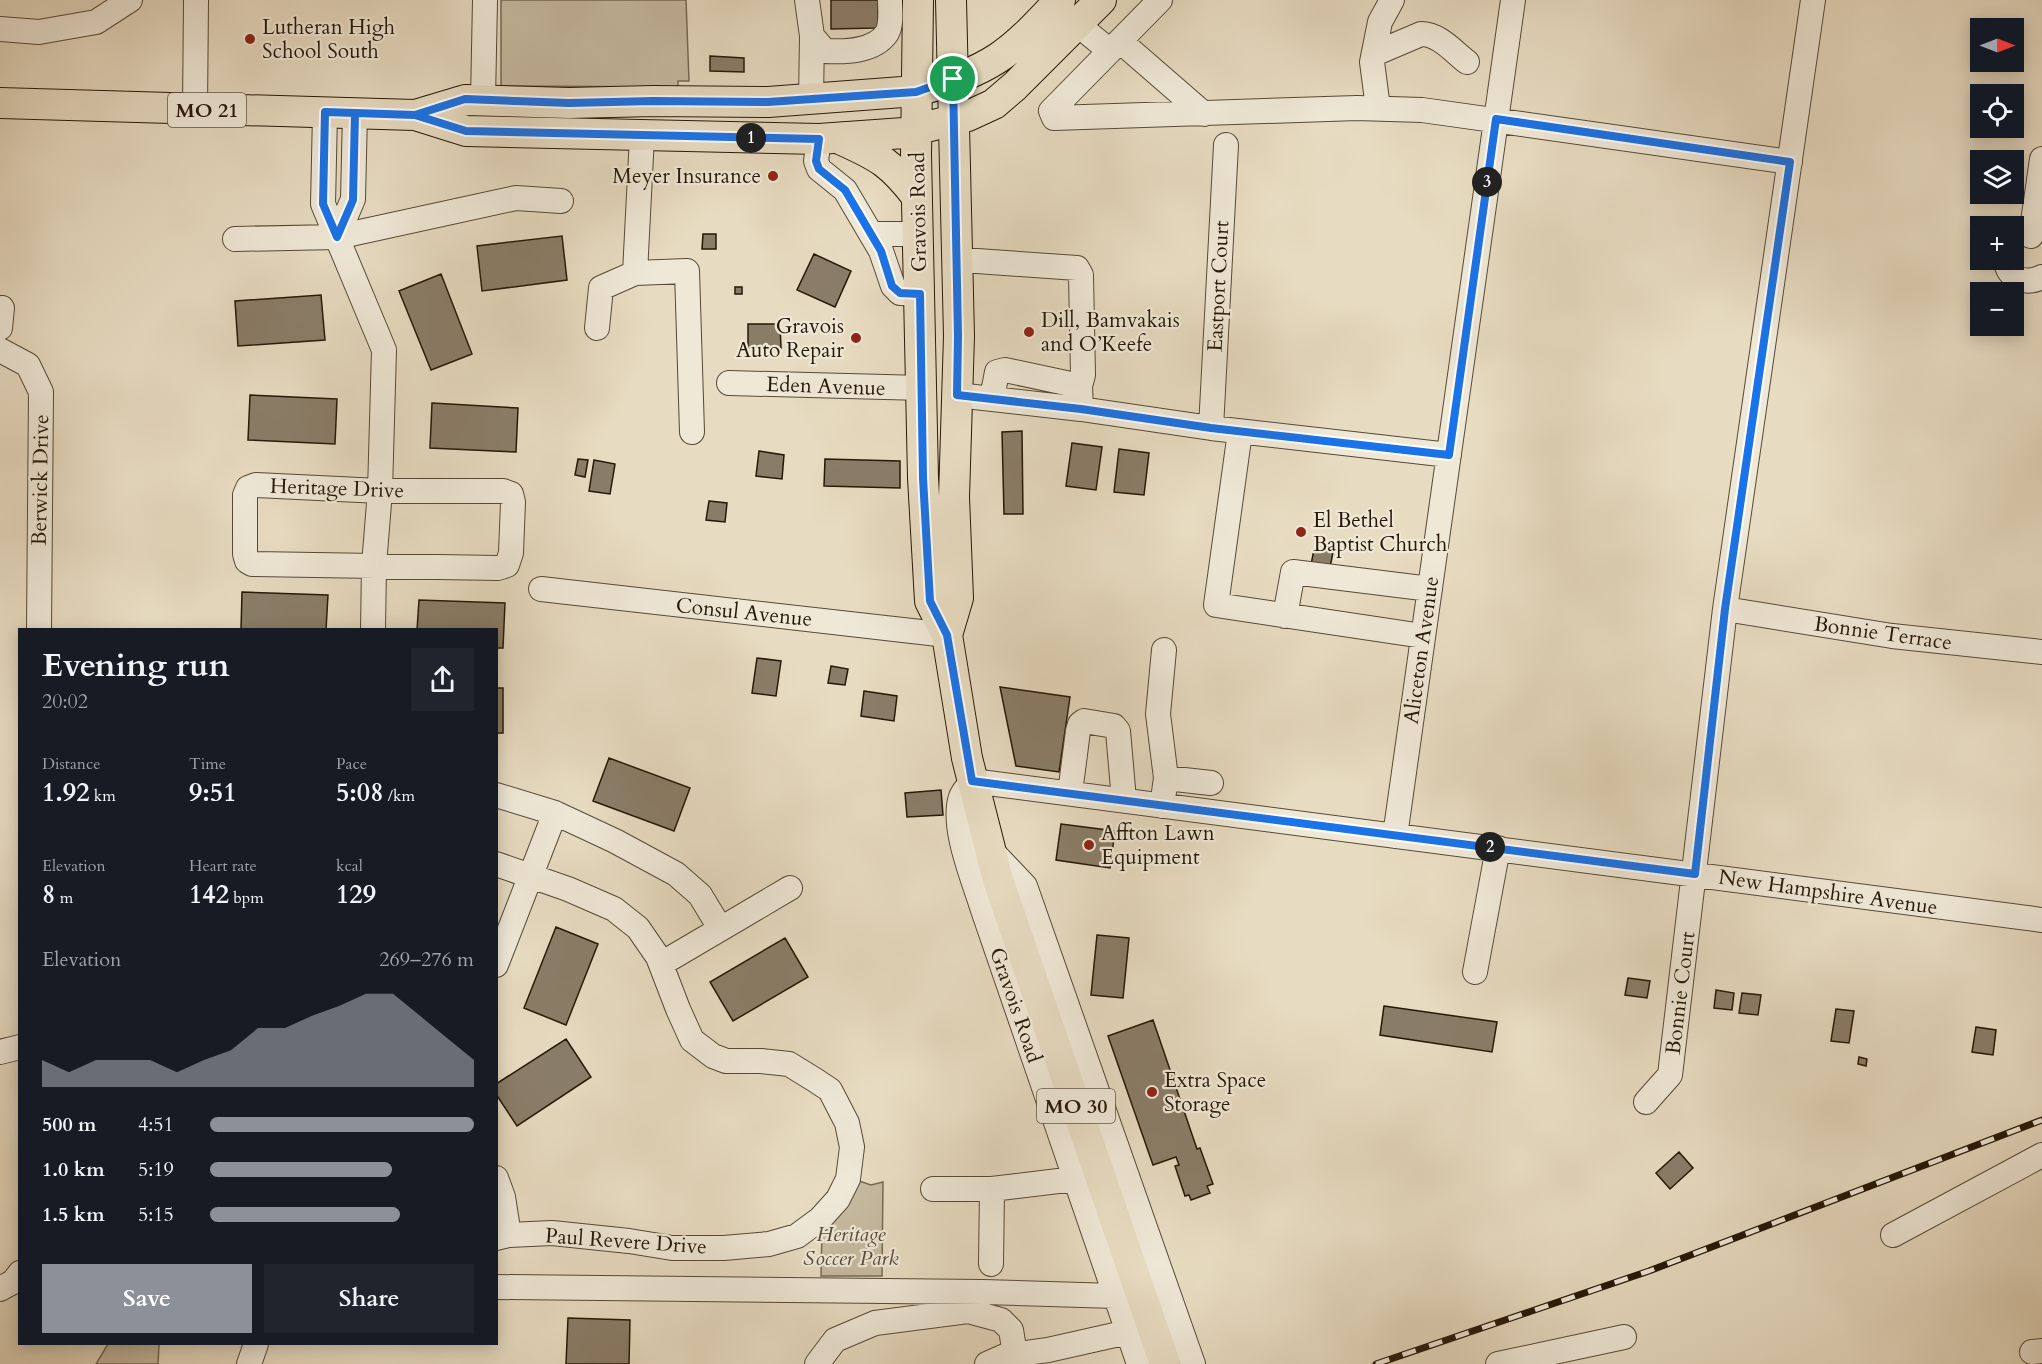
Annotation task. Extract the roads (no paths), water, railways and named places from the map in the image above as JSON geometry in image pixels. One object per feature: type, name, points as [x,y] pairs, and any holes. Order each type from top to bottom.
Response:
[{"type":"main road","name":"Gravois Road","points":[[918,0],[917,197],[923,478],[930,601],[947,635],[972,781],[988,848],[1165,1364]]},
{"type":"main road","name":"Gravois Road","points":[[947,635],[958,598],[954,497],[957,261],[951,0]]},
{"type":"main road","points":[[953,79],[1000,56],[1023,37],[1060,0]]},
{"type":"main road","points":[[954,120],[994,104],[1101,0]]},
{"type":"main road","name":"MO 21","points":[[415,115],[465,99],[569,103],[768,102],[916,92],[953,79]]},
{"type":"main road","name":"MO 21","points":[[0,103],[415,115],[466,131],[642,136],[829,139],[885,136],[954,120]]},
{"type":"main road","points":[[829,139],[883,160],[895,170],[917,197]]},
{"type":"street","points":[[0,29],[39,32],[96,22],[130,0]]},
{"type":"street","points":[[195,110],[196,0]]},
{"type":"street","points":[[483,100],[485,0]]},
{"type":"street","points":[[807,0],[818,44],[812,100]]},
{"type":"street","points":[[818,44],[856,50],[877,42],[887,32],[890,0]]},
{"type":"street","points":[[1160,0],[1051,111],[1054,118],[1378,108],[1422,110],[1790,162]]},
{"type":"street","points":[[1378,108],[1372,62],[1380,22],[1392,0]]},
{"type":"street","name":"Aliceton Avenue","points":[[1395,836],[1513,0]]},
{"type":"street","name":"Bonnie Court","points":[[1646,1102],[1670,1075],[1725,609],[1813,0]]},
{"type":"street","points":[[1077,24],[1115,46],[1204,114]]},
{"type":"street","points":[[1374,54],[1421,34],[1427,34],[1434,35],[1467,62]]},
{"type":"street","points":[[325,112],[323,204],[384,350],[373,628]]},
{"type":"street","points":[[337,237],[353,200],[355,113]]},
{"type":"street","points":[[635,273],[642,136]]},
{"type":"street","points":[[829,139],[816,161],[819,169],[845,190],[881,251],[892,286],[900,293],[920,294]]},
{"type":"street","name":"Eastport Court","points":[[1211,428],[1226,145]]},
{"type":"street","points":[[2029,240],[2042,159]]},
{"type":"street","points":[[235,239],[337,237],[516,198],[561,201]]},
{"type":"street","points":[[872,234],[919,234]]},
{"type":"street","points":[[957,261],[1077,268],[1081,275],[1083,375],[1081,397]]},
{"type":"street","points":[[2009,270],[2017,279],[2026,282],[2042,277]]},
{"type":"street","points":[[597,328],[601,288],[635,273],[687,271],[692,432]]},
{"type":"street","name":"Berwick Drive","points":[[0,350],[28,365],[41,392],[39,628]]},
{"type":"street","name":"Eden Avenue","points":[[729,383],[922,388]]},
{"type":"street","points":[[957,395],[992,398],[1081,397],[1211,428],[1449,455]]},
{"type":"street","points":[[1240,432],[1216,605],[1423,636]]},
{"type":"street","name":"Heritage Drive","points":[[256,485],[380,491],[504,491],[511,495],[513,502],[512,553],[507,565],[498,568],[374,565],[252,564],[247,561],[244,554],[244,495],[248,488],[256,485]]},
{"type":"street","points":[[1285,616],[1293,572],[1430,589]]},
{"type":"street","name":"Consul Avenue","points":[[541,589],[947,635]]},
{"type":"street","name":"Bonnie Terrace","points":[[1725,609],[1892,636],[2042,652]]},
{"type":"street","points":[[1162,806],[1166,778],[1158,714],[1164,650]]},
{"type":"street","points":[[1070,793],[1078,731],[1080,724],[1084,721],[1114,726],[1118,731],[1124,801]]},
{"type":"street","points":[[1166,778],[1211,783]]},
{"type":"street","name":"New Hampshire Avenue","points":[[972,781],[2042,920]]},
{"type":"street","name":"Gravois Road","points":[[972,781],[961,797],[959,824],[962,844],[1139,1364]]},
{"type":"street","points":[[498,796],[555,813],[615,841],[676,874],[700,895],[720,928]]},
{"type":"street","points":[[498,956],[503,933],[531,877],[555,813]]},
{"type":"street","points":[[988,848],[1025,886],[1193,1364]]},
{"type":"street","points":[[1476,972],[1498,848]]},
{"type":"street","name":"Paul Revere Drive","points":[[498,865],[614,909],[638,928],[661,964],[692,1040],[713,1056],[726,1061],[761,1060],[789,1064],[830,1090],[848,1123],[852,1147],[848,1179],[838,1199],[820,1219],[797,1236],[769,1244],[724,1248],[672,1248],[552,1233],[503,1236]]},
{"type":"street","points":[[661,964],[790,888]]},
{"type":"street","points":[[0,1052],[18,1048]]},
{"type":"street","points":[[1893,1235],[2042,1155]]},
{"type":"street","points":[[933,1189],[992,1189],[1075,1179]]},
{"type":"street","points":[[498,1183],[503,1197],[503,1236]]},
{"type":"street","points":[[991,1264],[992,1189]]},
{"type":"street","points":[[0,1289],[13,1282],[18,1276]]},
{"type":"street","points":[[498,1287],[983,1292],[1115,1296]]},
{"type":"street","points":[[817,1364],[835,1340],[875,1323],[968,1311],[1001,1320],[1011,1330],[1015,1354]]},
{"type":"street","points":[[987,1364],[1015,1354],[1048,1350],[1128,1332]]},
{"type":"street","points":[[1498,1364],[1624,1337]]},
{"type":"street","points":[[249,1364],[256,1345]]},
{"type":"railway","points":[[1376,1364],[1649,1271],[2042,1120]]},
{"type":"place","name":"Lutheran High School South","points":[[250,39]]},
{"type":"place","name":"Meyer Insurance","points":[[773,176]]},
{"type":"place","name":"Dill, Bamvakais and O’Keefe","points":[[1029,332]]},
{"type":"place","name":"Gravois Auto Repair","points":[[856,338]]},
{"type":"place","name":"El Bethel Baptist Church","points":[[1301,532]]},
{"type":"place","name":"Affton Lawn Equipment","points":[[1089,845]]},
{"type":"place","name":"Extra Space Storage","points":[[1152,1092]]},
{"type":"park label","name":"Heritage Soccer Park","points":[[851,1246]]}]
